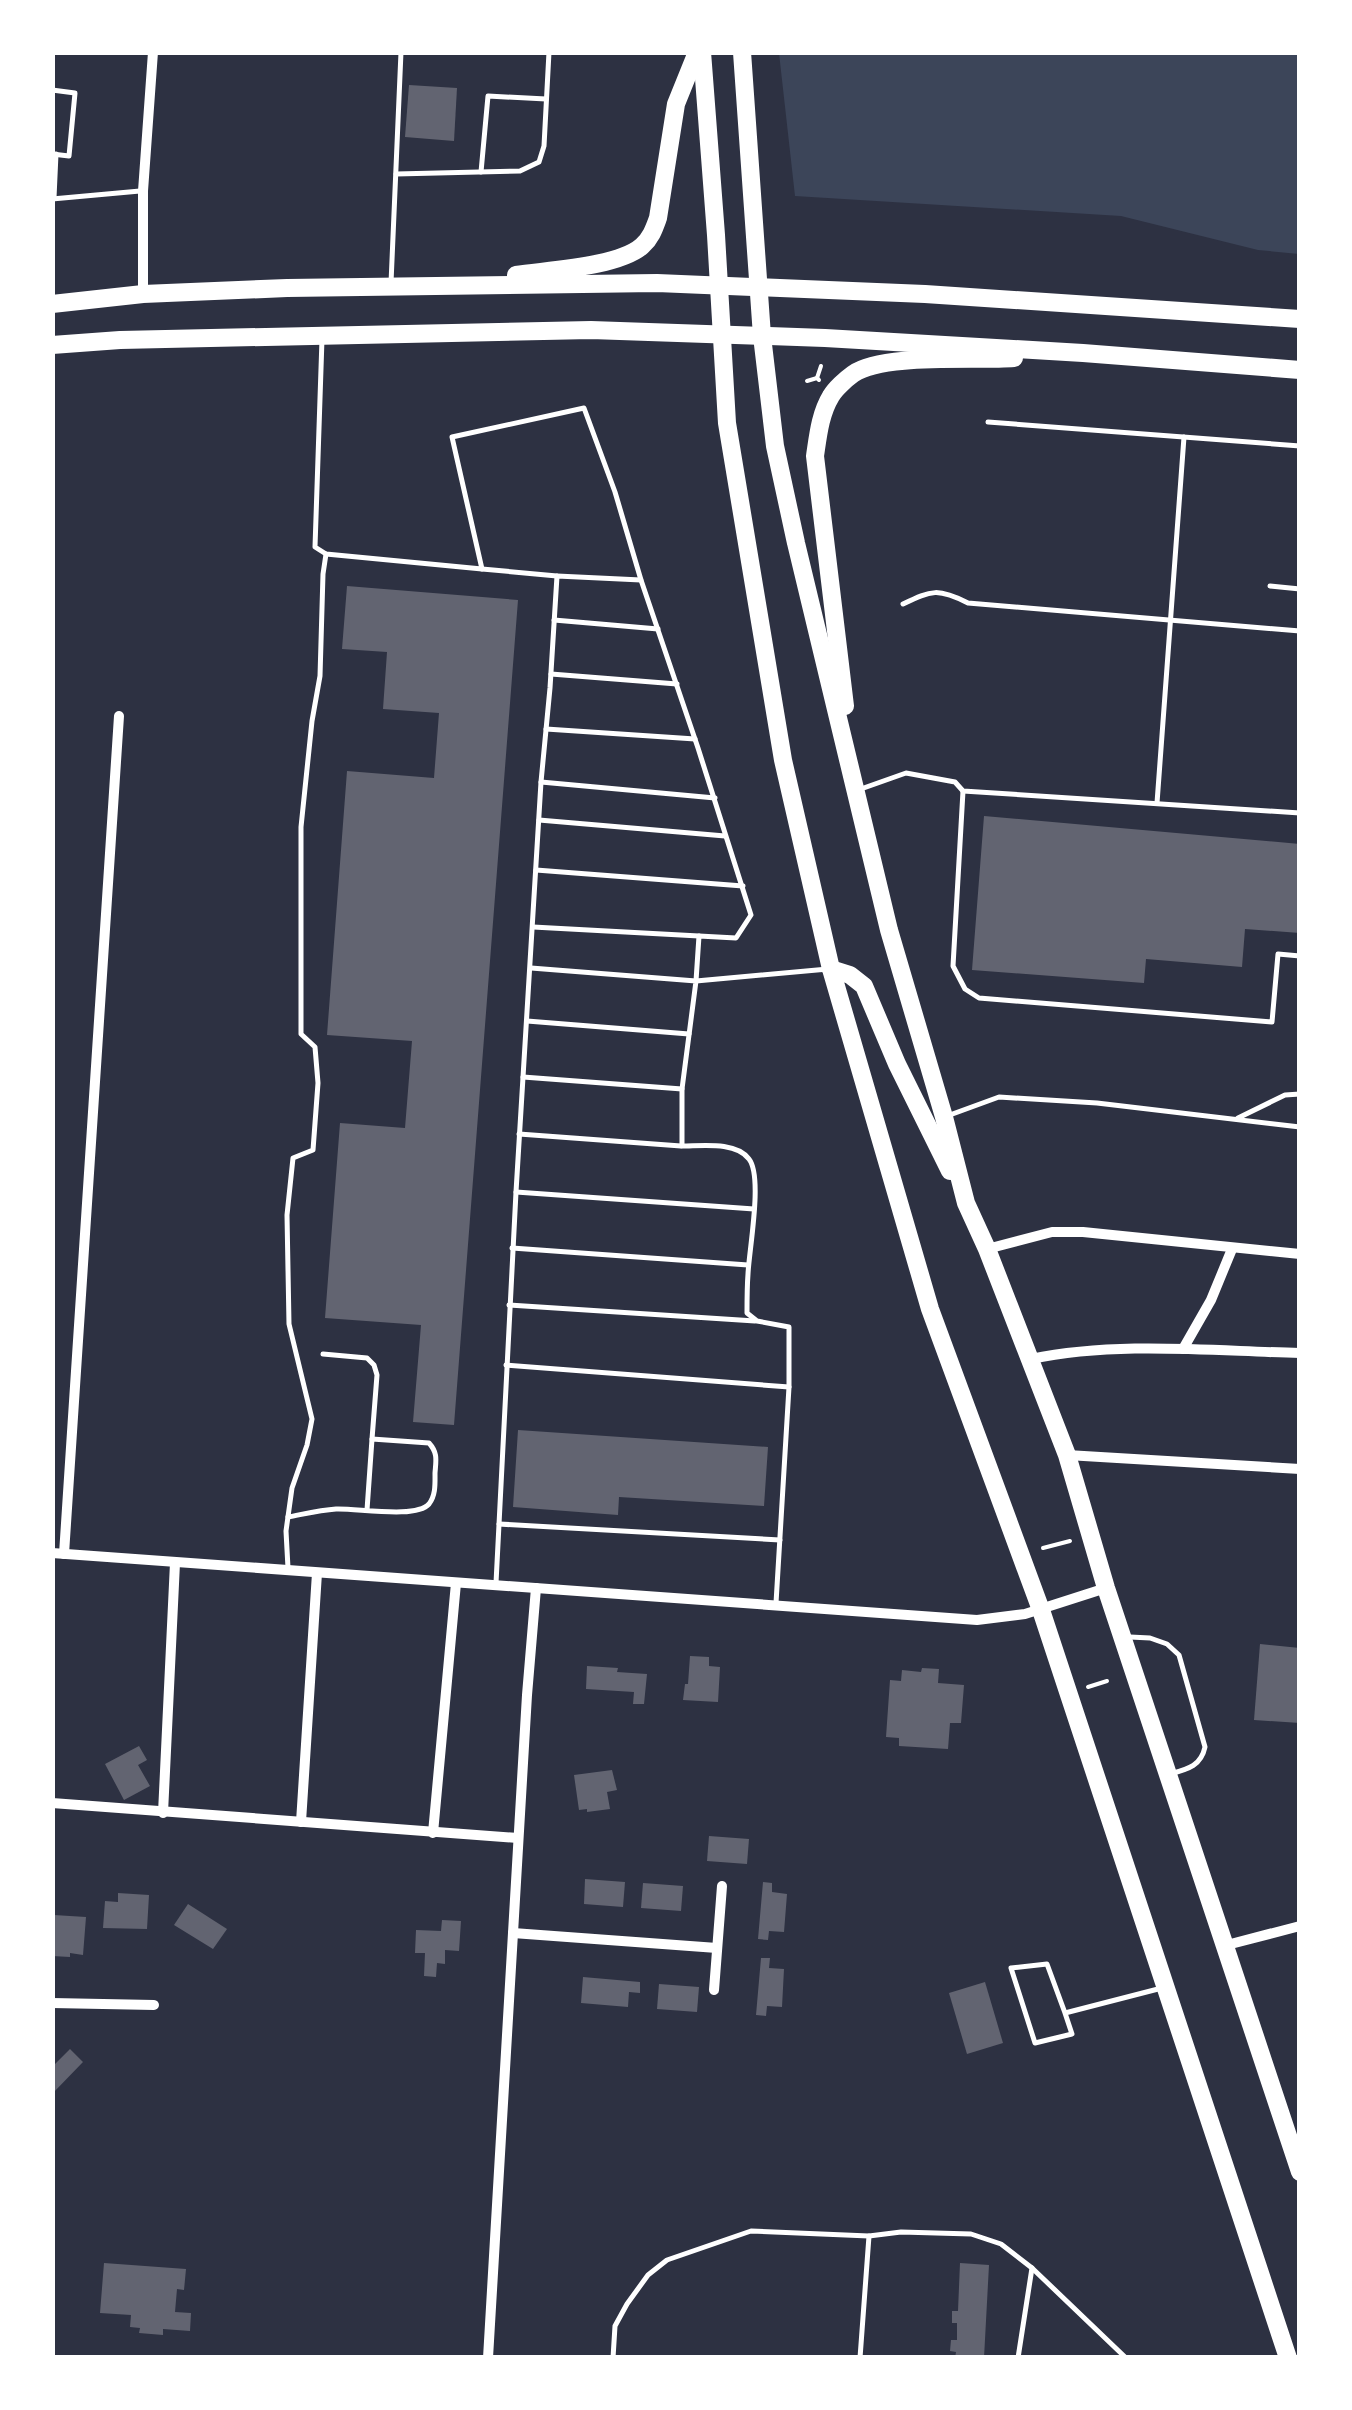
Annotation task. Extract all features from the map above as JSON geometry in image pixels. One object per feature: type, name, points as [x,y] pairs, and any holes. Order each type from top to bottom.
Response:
[{"type":"main road","points":[[446,285],[609,262],[641,247],[658,218],[676,104],[699,52]]},
{"type":"main road","points":[[699,52],[716,235],[727,423],[783,760],[831,968],[930,1308],[1041,1610],[1288,2358]]},
{"type":"main road","points":[[742,52],[766,385],[779,465],[889,930],[966,1203]]},
{"type":"main road","points":[[52,304],[143,294],[657,283],[925,294],[1300,319]]},
{"type":"main road","points":[[52,345],[120,340],[592,330],[1083,353],[1300,370]]},
{"type":"main road","points":[[856,791],[815,456],[820,424],[831,396],[854,372],[900,360],[980,361],[1083,353]]},
{"type":"main road","points":[[831,968],[864,986],[897,1064],[987,1249],[1030,1358],[1067,1455],[1106,1588],[1300,2172]]},
{"type":"street","points":[[143,294],[143,191],[153,52]]},
{"type":"street","points":[[119,716],[58,1554],[977,1620],[1041,1610],[1106,1588]]},
{"type":"street","points":[[987,1249],[1052,1232],[1083,1232],[1300,1254]]},
{"type":"street","points":[[1183,1349],[1211,1300],[1232,1249]]},
{"type":"street","points":[[1030,1358],[1095,1349],[1300,1353]]},
{"type":"street","points":[[1067,1455],[1300,1468]]},
{"type":"street","points":[[162,1813],[175,1563]]},
{"type":"street","points":[[301,1822],[317,1574]]},
{"type":"street","points":[[433,1832],[456,1584]]},
{"type":"street","points":[[488,2358],[536,1588]]},
{"type":"street","points":[[52,1803],[518,1838]]},
{"type":"street","points":[[714,1990],[722,1886]]},
{"type":"street","points":[[1224,1946],[1300,1926]]},
{"type":"street","points":[[513,1933],[717,1948]]},
{"type":"street","points":[[52,2003],[154,2004]]},
{"type":"lane","points":[[390,286],[401,52]]},
{"type":"lane","points":[[396,174],[520,171],[538,162],[544,146],[549,52]]},
{"type":"lane","points":[[52,90],[75,93],[70,156],[54,154],[53,198],[143,191]]},
{"type":"lane","points":[[482,172],[488,96],[546,99]]},
{"type":"lane","points":[[322,335],[315,547],[326,554],[641,580]]},
{"type":"lane","points":[[482,569],[452,437],[584,408],[615,492],[751,915],[736,938],[533,927]]},
{"type":"lane","points":[[988,422],[1300,446]]},
{"type":"lane","points":[[1157,804],[1184,438]]},
{"type":"lane","points":[[288,1572],[286,1531],[292,1488],[308,1445],[312,1419],[289,1324],[288,1215],[293,1158],[313,1150],[318,1083],[315,1047],[301,1034],[301,827],[320,676],[326,554]]},
{"type":"lane","points":[[496,1586],[512,1248],[557,576]]},
{"type":"lane","points":[[1270,586],[1300,589]]},
{"type":"lane","points":[[902,604],[924,594],[946,592],[968,603],[1300,632]]},
{"type":"lane","points":[[554,620],[658,629]]},
{"type":"lane","points":[[551,674],[677,684]]},
{"type":"lane","points":[[546,729],[696,739]]},
{"type":"lane","points":[[856,791],[906,773],[955,782],[963,790],[1300,813]]},
{"type":"lane","points":[[541,782],[715,798]]},
{"type":"lane","points":[[963,790],[953,966],[965,989],[979,998],[1272,1022],[1278,954],[1300,956]]},
{"type":"lane","points":[[539,820],[726,836]]},
{"type":"lane","points":[[536,870],[743,886]]},
{"type":"lane","points":[[682,1146],[682,1089],[700,936]]},
{"type":"lane","points":[[530,968],[696,981],[831,968]]},
{"type":"lane","points":[[528,1021],[689,1034]]},
{"type":"lane","points":[[523,1076],[682,1089]]},
{"type":"lane","points":[[1237,1119],[1286,1096],[1300,1094]]},
{"type":"lane","points":[[944,1117],[1000,1097],[1097,1103],[1300,1127]]},
{"type":"lane","points":[[519,1134],[738,1150],[750,1160],[754,1177],[747,1314],[757,1322]]},
{"type":"lane","points":[[516,1192],[754,1209]]},
{"type":"lane","points":[[512,1248],[748,1265]]},
{"type":"lane","points":[[509,1305],[789,1327],[776,1606]]},
{"type":"lane","points":[[323,1354],[367,1358],[377,1375],[367,1510]]},
{"type":"lane","points":[[506,1365],[789,1386]]},
{"type":"lane","points":[[288,1517],[336,1509],[418,1511],[428,1506],[434,1496],[435,1450],[429,1443],[372,1439]]},
{"type":"lane","points":[[498,1524],[780,1540]]},
{"type":"lane","points":[[1123,1638],[1150,1638],[1179,1654],[1204,1746],[1203,1756],[1192,1768],[1168,1774]]},
{"type":"lane","points":[[1047,1964],[1065,2012],[1072,2034],[1035,2043],[1011,1968],[1047,1964]]},
{"type":"lane","points":[[1065,2012],[1165,1987]]},
{"type":"lane","points":[[612,2358],[615,2326],[648,2275],[667,2260],[751,2231],[869,2236],[901,2232],[971,2234],[1001,2244],[1032,2268],[1126,2358]]},
{"type":"lane","points":[[860,2358],[869,2236]]},
{"type":"lane","points":[[1018,2358],[1032,2268]]},
{"type":"path","points":[[817,378],[821,366]]},
{"type":"path","points":[[1043,1548],[1070,1540]]},
{"type":"path","points":[[1080,1690],[1107,1681]]},
{"type":"shaded area","points":[[779,53],[1299,53],[1299,254],[1258,250],[1121,216],[795,196]]},
{"type":"building","points":[[409,85],[457,88],[454,141],[405,137]]},
{"type":"building","points":[[347,586],[518,600],[454,1425],[413,1422],[421,1325],[325,1318],[340,1123],[405,1128],[412,1041],[327,1035],[347,771],[434,778],[439,713],[383,709],[387,652],[342,649]]},
{"type":"building","points":[[984,816],[1300,844],[1300,933],[1245,929],[1242,967],[1146,959],[1144,983],[972,970]]},
{"type":"building","points":[[518,1430],[768,1447],[764,1506],[619,1497],[618,1515],[513,1507]]},
{"type":"building","points":[[1260,1644],[1300,1648],[1300,1723],[1254,1720]]},
{"type":"building","points":[[690,1656],[709,1657],[709,1666],[720,1667],[718,1702],[683,1700]]},
{"type":"building","points":[[587,1666],[647,1674],[644,1704],[633,1704],[634,1692],[586,1689]]},
{"type":"building","points":[[922,1668],[939,1669],[938,1683],[964,1685],[961,1723],[950,1723],[948,1749],[899,1746],[899,1738],[886,1737],[890,1680],[901,1681],[902,1670],[921,1672]]},
{"type":"building","points":[[139,1746],[147,1760],[138,1765],[150,1786],[124,1800],[105,1764]]},
{"type":"building","points":[[612,1770],[617,1790],[607,1792],[610,1809],[579,1810],[574,1775]]},
{"type":"building","points":[[709,1836],[749,1839],[747,1864],[707,1861]]},
{"type":"building","points":[[585,1879],[625,1882],[623,1907],[584,1904]]},
{"type":"building","points":[[763,1882],[772,1883],[772,1892],[787,1894],[784,1932],[769,1931],[768,1940],[758,1939]]},
{"type":"building","points":[[643,1883],[683,1886],[681,1911],[641,1908]]},
{"type":"building","points":[[118,1893],[149,1895],[147,1929],[103,1928],[105,1901],[118,1902]]},
{"type":"building","points":[[188,1904],[227,1929],[213,1949],[174,1925]]},
{"type":"building","points":[[54,1915],[86,1917],[83,1955],[52,1956]]},
{"type":"building","points":[[442,1920],[461,1921],[459,1951],[445,1950],[445,1964],[437,1963],[436,1977],[424,1976],[425,1953],[415,1953],[416,1930],[441,1931]]},
{"type":"building","points":[[761,1958],[770,1958],[769,1968],[784,1969],[782,2007],[767,2006],[766,2016],[756,2015]]},
{"type":"building","points":[[583,1977],[640,1982],[640,1993],[629,1992],[628,2007],[581,2003]]},
{"type":"building","points":[[985,1982],[1003,2043],[967,2054],[949,1993]]},
{"type":"building","points":[[659,1984],[699,1987],[697,2012],[657,2009]]},
{"type":"building","points":[[70,2049],[83,2062],[52,2094],[52,2061],[55,2064]]},
{"type":"building","points":[[104,2263],[186,2269],[184,2290],[177,2289],[175,2312],[191,2313],[190,2331],[163,2329],[163,2335],[139,2333],[140,2328],[130,2327],[131,2315],[100,2313]]},
{"type":"building","points":[[960,2263],[989,2265],[984,2358],[955,2358],[956,2352],[950,2351],[951,2340],[957,2340],[952,2311],[958,2311]]}]
